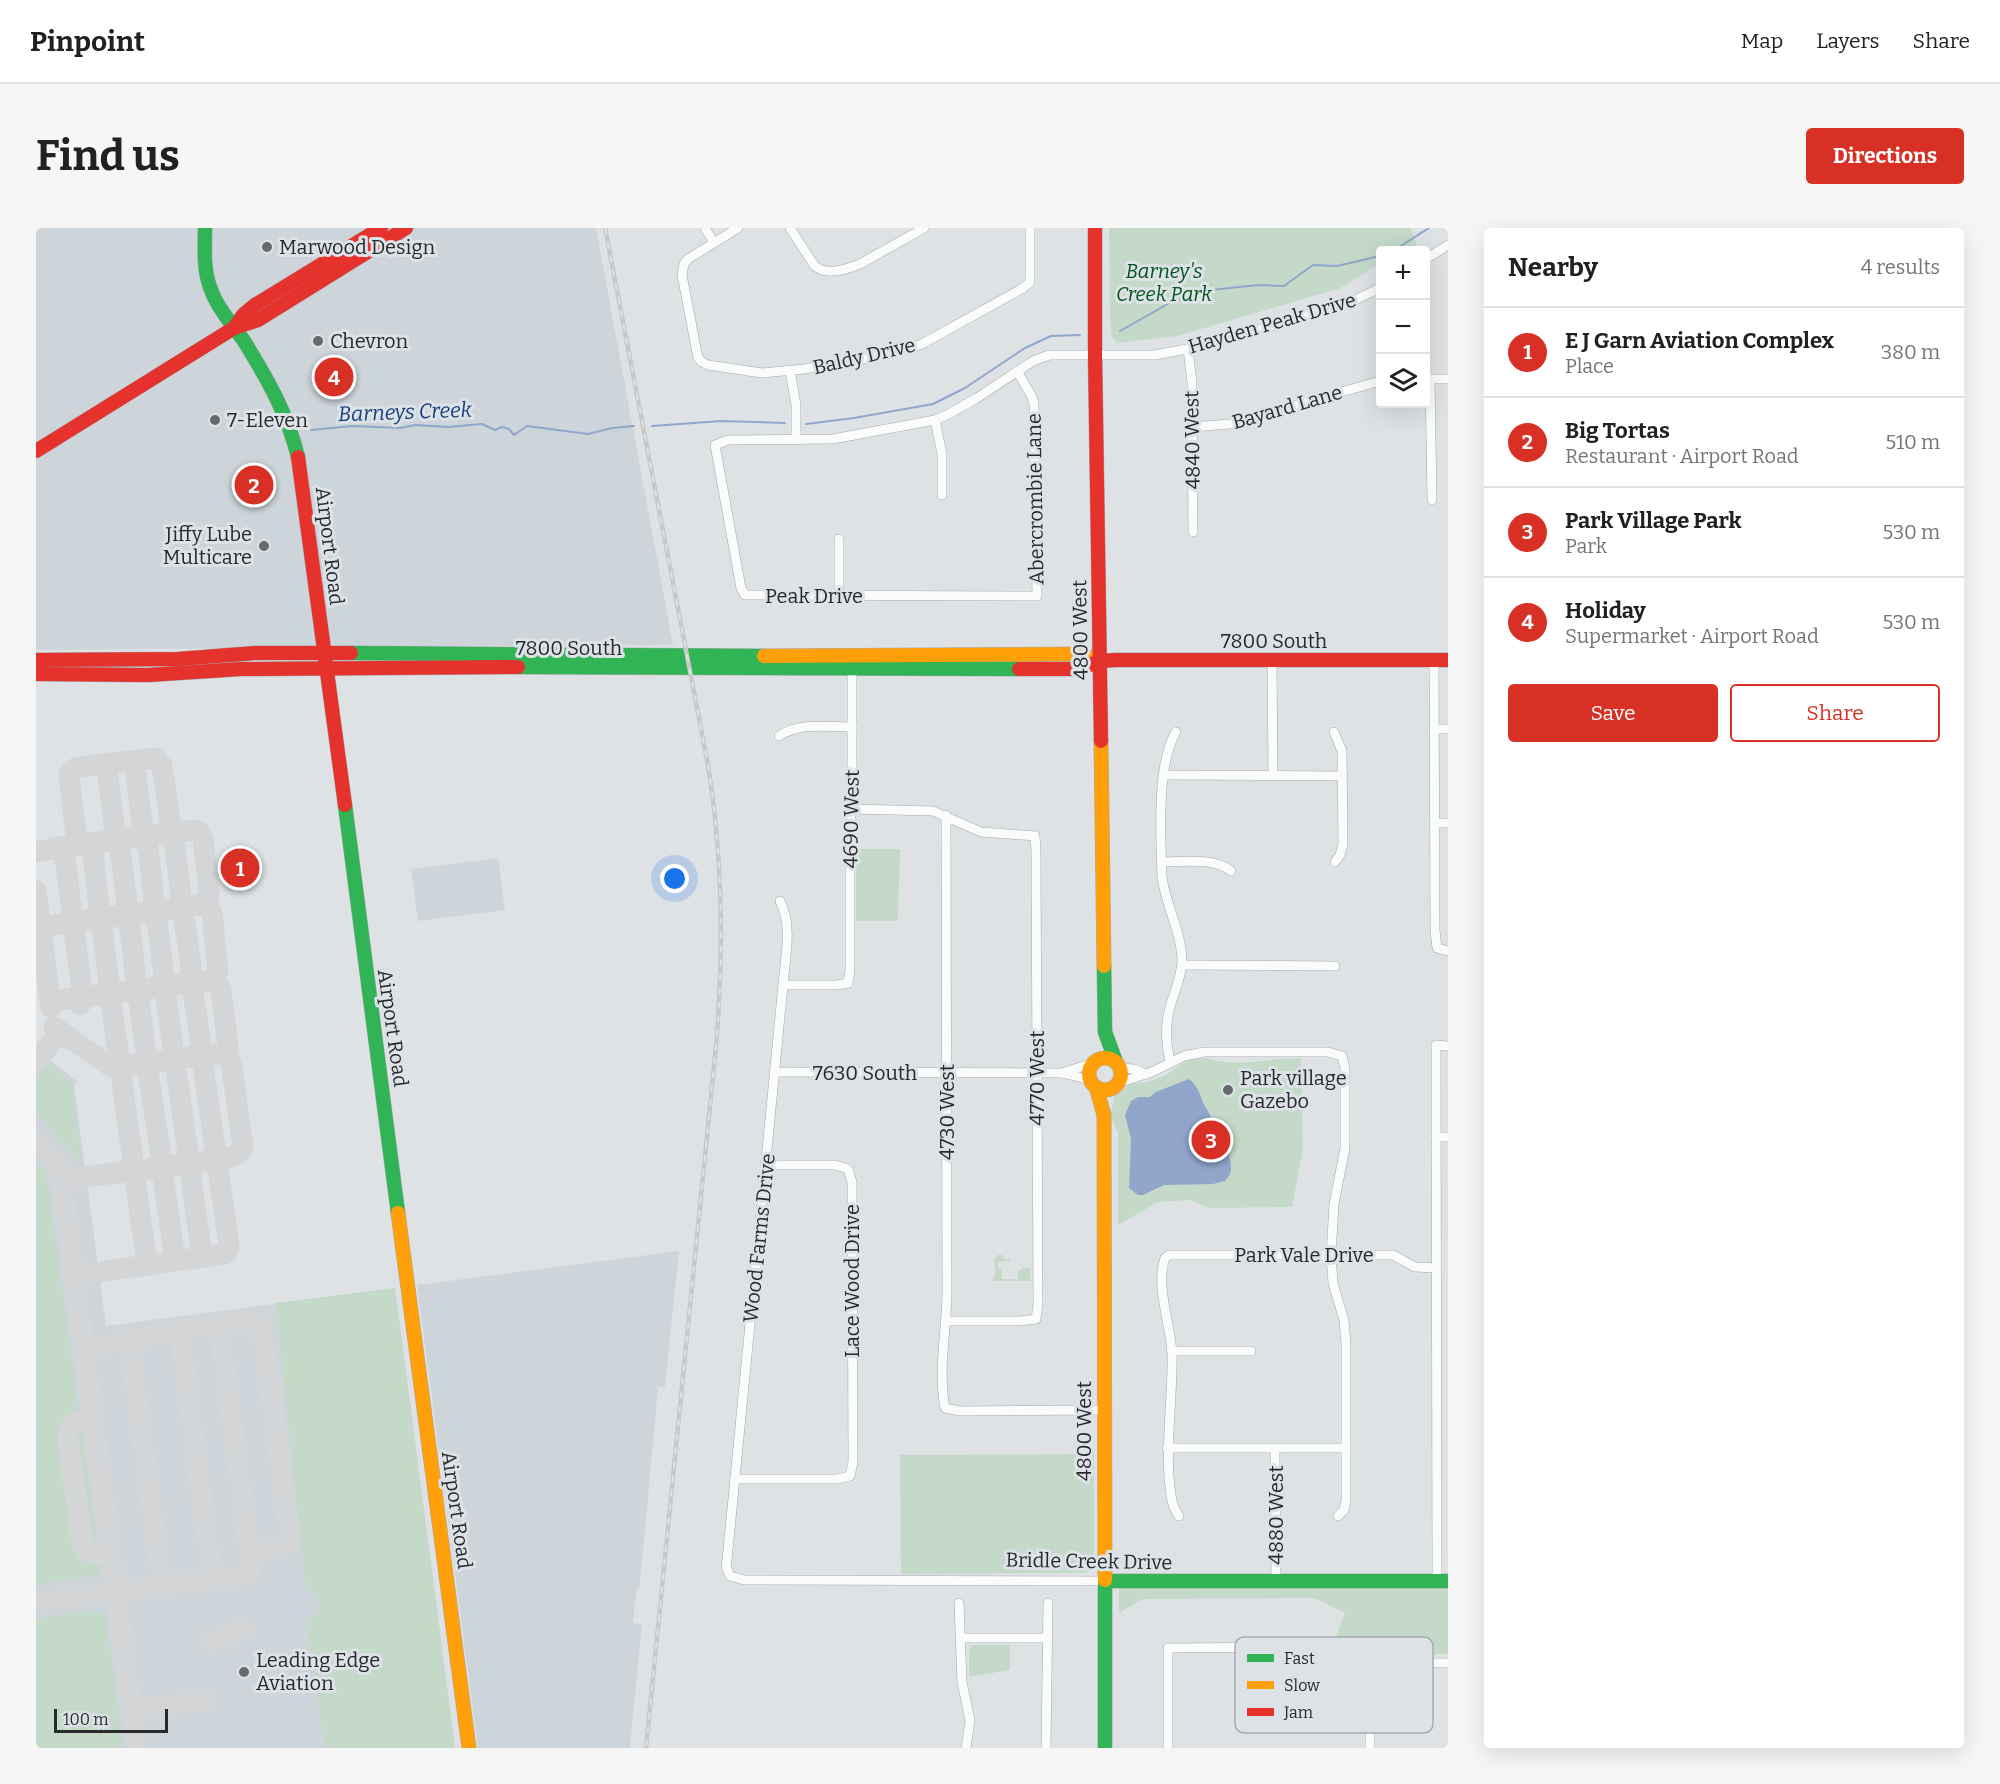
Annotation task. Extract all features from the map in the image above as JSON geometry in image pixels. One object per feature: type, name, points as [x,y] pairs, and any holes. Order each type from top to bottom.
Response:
[{"type":"main road","name":"Airport Road","points":[[205,228],[205,262],[208,283],[221,310],[277,398],[294,439],[299,460],[469,1748]]},
{"type":"main road","points":[[234,328],[243,315],[255,305],[381,228]]},
{"type":"main road","points":[[36,451],[234,328],[258,320],[406,228]]},
{"type":"main road","name":"4800 West","points":[[1095,228],[1105,1032],[1089,1071],[1104,1115],[1105,1748]]},
{"type":"main road","name":"7800 South","points":[[36,660],[154,660],[255,653],[852,663]]},
{"type":"main road","name":"7800 South","points":[[36,674],[148,675],[241,669],[852,663],[1082,654],[1101,661],[1441,660]]},
{"type":"main road","name":"4800 West","points":[[1104,1115],[1121,1076],[1105,1032]]},
{"type":"main road","points":[[1095,1061],[1106,1058],[1118,1065]]},
{"type":"main road","points":[[1093,1084],[1104,1089],[1116,1085]]},
{"type":"main road","name":"Bridle Creek Drive","points":[[1105,1581],[1442,1581]]},
{"type":"street","points":[[705,228],[714,243],[738,228]]},
{"type":"street","points":[[790,228],[817,269],[825,272],[852,268],[924,228]]},
{"type":"street","name":"Baldy Drive","points":[[714,243],[688,259],[682,270],[698,358],[714,366],[762,373],[790,371],[907,350],[922,344],[1030,282],[1030,228]]},
{"type":"street","points":[[1430,256],[1448,245]]},
{"type":"street","name":"Hayden Peak Drive","points":[[715,445],[728,440],[833,439],[935,420],[968,404],[1017,370],[1041,357],[1155,354],[1213,344],[1353,301],[1376,290]]},
{"type":"street","name":"4840 West","points":[[1188,349],[1192,382],[1193,532]]},
{"type":"street","name":"Abercrombie Lane","points":[[1017,370],[1034,402],[1037,596]]},
{"type":"street","points":[[790,371],[796,405],[796,440]]},
{"type":"street","points":[[1430,379],[1448,379]]},
{"type":"street","name":"Bayard Lane","points":[[1192,427],[1230,424],[1376,382]]},
{"type":"street","points":[[1429,408],[1432,500]]},
{"type":"street","points":[[935,420],[942,454],[942,495]]},
{"type":"street","name":"Peak Drive","points":[[715,445],[741,588],[746,595],[1037,596]]},
{"type":"street","points":[[839,540],[839,596]]},
{"type":"street","points":[[1272,660],[1273,775]]},
{"type":"street","points":[[1441,660],[1434,729],[1435,930],[1437,948],[1448,951]]},
{"type":"street","name":"4690 West","points":[[783,985],[837,986],[848,983],[850,970],[852,663]]},
{"type":"street","points":[[778,736],[786,730],[799,728],[852,727]]},
{"type":"street","points":[[1434,729],[1448,729]]},
{"type":"street","points":[[1170,1062],[1167,1044],[1168,1016],[1182,965],[1180,940],[1164,888],[1161,799],[1168,748],[1176,732]]},
{"type":"street","points":[[1334,732],[1342,751],[1343,776],[1342,844],[1340,855],[1335,862]]},
{"type":"street","points":[[1165,775],[1343,776]]},
{"type":"street","points":[[852,809],[923,810],[946,816]]},
{"type":"street","name":"4770 West","points":[[946,816],[981,832],[1035,836],[1038,1304],[1036,1319],[1021,1322],[946,1321]]},
{"type":"street","name":"4730 West","points":[[946,816],[946,1321],[942,1363],[945,1408],[959,1411],[1104,1410]]},
{"type":"street","points":[[1435,823],[1448,823]]},
{"type":"street","points":[[1162,862],[1212,862],[1224,865],[1231,871]]},
{"type":"street","name":"Wood Farms Drive","points":[[730,1576],[726,1566],[788,922],[780,901]]},
{"type":"street","points":[[1182,965],[1335,966]]},
{"type":"street","points":[[1442,1581],[1437,1483],[1436,1268],[1441,1231],[1436,1137],[1436,1046],[1448,1046]]},
{"type":"street","points":[[1116,1085],[1184,1056],[1204,1052],[1328,1052],[1342,1056],[1345,1069],[1345,1148],[1333,1210],[1331,1255],[1333,1283],[1346,1330],[1346,1501],[1344,1510],[1338,1516]]},
{"type":"street","name":"7630 South","points":[[775,1072],[1037,1073],[1062,1072],[1095,1061]]},
{"type":"street","points":[[1118,1065],[1146,1074]]},
{"type":"street","name":"7630 South","points":[[1062,1072],[1093,1084]]},
{"type":"street","points":[[1436,1137],[1448,1137]]},
{"type":"street","name":"Lace Wood Drive","points":[[735,1479],[837,1479],[850,1476],[853,1462],[852,1182],[848,1169],[835,1165],[766,1166]]},
{"type":"street","name":"Park Vale Drive","points":[[1172,1351],[1163,1294],[1163,1262],[1169,1255],[1393,1255],[1415,1267],[1436,1268]]},
{"type":"street","points":[[1179,1516],[1171,1501],[1167,1448],[1172,1351],[1251,1351]]},
{"type":"street","points":[[1437,1390],[1448,1389]]},
{"type":"street","points":[[1167,1448],[1346,1448]]},
{"type":"street","name":"4880 West","points":[[1275,1449],[1276,1581]]},
{"type":"street","points":[[1437,1483],[1448,1483]]},
{"type":"street","name":"Bridle Creek Drive","points":[[730,1576],[744,1580],[1105,1581]]},
{"type":"street","points":[[959,1603],[962,1682],[970,1720],[966,1748]]},
{"type":"street","points":[[1046,1748],[1048,1603]]},
{"type":"street","points":[[960,1638],[1047,1638]]},
{"type":"street","points":[[1168,1748],[1168,1648],[1235,1648]]},
{"type":"shaded area","points":[[36,228],[596,228],[673,645],[36,650]]},
{"type":"shaded area","points":[[498,858],[505,910],[418,921],[411,869]]},
{"type":"shaded area","points":[[36,1049],[77,1081],[74,1086],[106,1326],[395,1288],[455,1748],[36,1748]]},
{"type":"shaded area","points":[[679,1251],[665,1387],[658,1387],[640,1584],[636,1593],[633,1623],[642,1624],[630,1748],[478,1748],[417,1285]]},
{"type":"green space","name":"Barney's Creek Park","points":[[1109,228],[1410,228],[1417,245],[1376,246],[1376,266],[1341,288],[1177,336],[1117,343],[1112,337]]},
{"type":"green space","points":[[856,849],[900,849],[898,921],[856,921]]},
{"type":"green space","points":[[1206,1058],[1242,1062],[1301,1058],[1303,1148],[1292,1207],[1210,1208],[1189,1200],[1158,1202],[1118,1225],[1118,1133],[1110,1115],[1115,1095],[1130,1084],[1148,1082],[1164,1076],[1187,1060]]},
{"type":"green space","points":[[47,1063],[74,1085],[81,1163],[36,1114],[36,1081]]},
{"type":"green space","points":[[36,1163],[46,1173],[101,1574],[36,1585]]},
{"type":"green space","points":[[997,1255],[1010,1259],[1010,1261],[998,1262],[998,1269],[1002,1269],[1002,1279],[1018,1279],[1018,1271],[1021,1268],[1030,1268],[1030,1281],[993,1281],[994,1258]]},
{"type":"green space","points":[[395,1288],[455,1748],[325,1748],[306,1625],[316,1613],[319,1602],[316,1595],[306,1589],[276,1303]]},
{"type":"green space","points":[[1094,1454],[1094,1565],[1089,1564],[1086,1569],[1088,1571],[1084,1573],[901,1574],[900,1455]]},
{"type":"green space","points":[[1448,1586],[1448,1654],[1433,1654],[1433,1637],[1336,1637],[1345,1613],[1314,1598],[1143,1599],[1119,1613],[1119,1588]]},
{"type":"green space","points":[[89,1611],[101,1612],[106,1620],[123,1748],[36,1748],[36,1619]]},
{"type":"green space","points":[[973,1645],[1010,1645],[1010,1670],[969,1677],[969,1650]]},
{"type":"water","points":[[1189,1079],[1198,1089],[1225,1145],[1230,1161],[1230,1174],[1225,1181],[1213,1184],[1164,1185],[1138,1195],[1129,1188],[1131,1139],[1125,1115],[1131,1101],[1138,1097],[1150,1097],[1156,1092]]},
{"type":"waterway","name":"Barneys Creek","points":[[1401,246],[1429,228]]},
{"type":"waterway","name":"Barneys Creek","points":[[1120,331],[1173,301],[1211,290],[1259,285],[1284,286],[1313,265],[1337,266],[1376,257]]},
{"type":"waterway","name":"Barneys Creek","points":[[806,424],[933,404],[965,388],[1025,348],[1051,336],[1080,335]]},
{"type":"waterway","name":"Barneys Creek","points":[[652,426],[721,421],[785,423]]},
{"type":"waterway","name":"Barneys Creek","points":[[311,430],[352,426],[400,428],[416,425],[448,427],[482,424],[495,430],[502,427],[509,429],[514,435],[527,426],[588,434],[634,426]]},
{"type":"taxiway","points":[[90,920],[97,915],[99,908],[93,854],[76,836],[70,772],[77,767],[156,758],[162,766],[170,819],[169,827],[164,833],[170,835],[174,841],[181,895],[180,902],[174,909],[184,917],[191,967],[190,977],[183,984],[193,991],[201,1045],[200,1052],[194,1057],[200,1060],[203,1066],[215,1147],[214,1154],[208,1160]]},
{"type":"taxiway","points":[[124,761],[131,763],[135,768],[143,829],[137,837],[148,847],[154,901],[151,909],[145,913],[153,916],[157,921],[164,977],[162,983],[155,988],[163,991],[166,997],[173,1049],[172,1056],[166,1061],[172,1063],[176,1070],[188,1153],[186,1160],[181,1164],[190,1170],[201,1249],[200,1254],[195,1258]]},
{"type":"taxiway","points":[[114,762],[107,769],[115,833],[111,840],[120,849],[127,902],[124,912],[117,916]]},
{"type":"taxiway","points":[[53,848],[195,830],[203,839],[209,891],[208,900],[201,905]]},
{"type":"taxiway","points":[[36,852],[56,848],[65,858],[72,914],[65,923],[55,925]]},
{"type":"taxiway","points":[[36,891],[51,1007]]},
{"type":"taxiway","points":[[50,995],[60,1000],[207,981],[214,978],[218,972],[212,913],[201,905],[64,923]]},
{"type":"taxiway","points":[[117,916],[126,920],[130,929],[136,981],[134,987],[128,991],[135,994],[139,1001],[146,1054],[144,1060],[139,1064],[148,1072],[161,1156],[158,1164],[152,1168]]},
{"type":"taxiway","points":[[90,920],[98,923],[102,928],[109,982],[106,990],[100,995]]},
{"type":"taxiway","points":[[64,923],[74,932],[83,996],[80,1005]]},
{"type":"taxiway","points":[[207,981],[217,983],[221,990],[228,1044],[227,1049],[221,1054]]},
{"type":"taxiway","points":[[100,995],[111,1002],[119,1058],[129,1066]]},
{"type":"taxiway","points":[[54,1027],[114,1067],[218,1054],[227,1056],[231,1062],[243,1147],[233,1157],[208,1160]]},
{"type":"taxiway","points":[[36,1062],[55,1038],[71,1038]]},
{"type":"taxiway","points":[[129,1066],[121,1075],[133,1162],[126,1171],[132,1173],[135,1179],[146,1256],[144,1263],[139,1266]]},
{"type":"taxiway","points":[[36,1140],[51,1155],[61,1173],[137,1748]]},
{"type":"taxiway","points":[[63,1194],[67,1183],[76,1178],[210,1161],[218,1169],[229,1245],[224,1254],[85,1274],[78,1279],[76,1289]]},
{"type":"taxiway","points":[[152,1168],[158,1169],[163,1177],[174,1252],[168,1262]]},
{"type":"taxiway","points":[[86,1362],[91,1349],[99,1346],[211,1325],[251,1321],[261,1323],[290,1539],[285,1546],[280,1548],[254,1552],[250,1560]]},
{"type":"taxiway","points":[[36,1602],[243,1576],[249,1573],[251,1564],[220,1332],[216,1327],[211,1326]]},
{"type":"taxiway","points":[[171,1332],[178,1334],[181,1340],[211,1569],[210,1577],[203,1581]]},
{"type":"taxiway","points":[[119,1342],[127,1343],[130,1348],[161,1577],[160,1583],[154,1587]]},
{"type":"taxiway","points":[[92,1407],[86,1418],[70,1428],[68,1440],[83,1546],[89,1552],[106,1556],[113,1564]]},
{"type":"taxiway","points":[[209,1641],[223,1639],[237,1630],[245,1629]]},
{"type":"taxiway","points":[[134,1723],[137,1714],[143,1708],[208,1700]]},
{"type":"railway","points":[[605,228],[708,765],[717,835],[721,905],[716,1046],[646,1748]]},
{"type":"traffic: fast","points":[[205,228],[205,265],[213,295],[269,383],[289,426],[298,457]]},
{"type":"traffic: fast","points":[[351,653],[764,656]]},
{"type":"traffic: fast","points":[[518,667],[1019,669]]},
{"type":"traffic: fast","points":[[345,805],[398,1213]]},
{"type":"traffic: fast","points":[[1104,966],[1105,1032],[1116,1062]]},
{"type":"traffic: fast","points":[[1105,1580],[1105,1748]]},
{"type":"traffic: fast","points":[[1105,1581],[1448,1581]]},
{"type":"traffic: slow","points":[[764,656],[1082,654],[1101,661]]},
{"type":"traffic: slow","points":[[1101,741],[1104,966]]},
{"type":"traffic: slow","points":[[1105,1058],[1116,1063],[1121,1074],[1116,1085],[1105,1090],[1094,1085],[1089,1074],[1094,1063],[1105,1058]]},
{"type":"traffic: slow","points":[[1096,1087],[1104,1115],[1105,1580]]},
{"type":"traffic: slow","points":[[398,1213],[469,1748]]},
{"type":"traffic: jam","points":[[234,328],[243,315],[255,305],[381,228]]},
{"type":"traffic: jam","points":[[36,451],[234,328],[258,320],[406,228]]},
{"type":"traffic: jam","points":[[1095,228],[1101,741]]},
{"type":"traffic: jam","points":[[298,457],[345,805]]},
{"type":"traffic: jam","points":[[36,660],[178,659],[255,653],[351,653]]},
{"type":"traffic: jam","points":[[1019,669],[1077,669],[1101,661],[1116,660],[1448,660]]},
{"type":"traffic: jam","points":[[36,674],[148,675],[241,669],[518,667]]},
{"type":"place","name":"Marwood Design","points":[[267,247]]},
{"type":"place","name":"Chevron","points":[[318,341]]},
{"type":"place","name":"Holiday","points":[[334,377]]},
{"type":"place","name":"7-Eleven","points":[[215,420]]},
{"type":"place","name":"Big Tortas","points":[[254,485]]},
{"type":"place","name":"Jiffy Lube Multicare","points":[[264,546]]},
{"type":"place","name":"E J Garn Aviation Complex","points":[[240,868]]},
{"type":"place","name":"Park village Gazebo","points":[[1228,1090]]},
{"type":"place","name":"Park Village Park","points":[[1211,1140]]},
{"type":"place","name":"Leading Edge Aviation","points":[[244,1672]]}]
